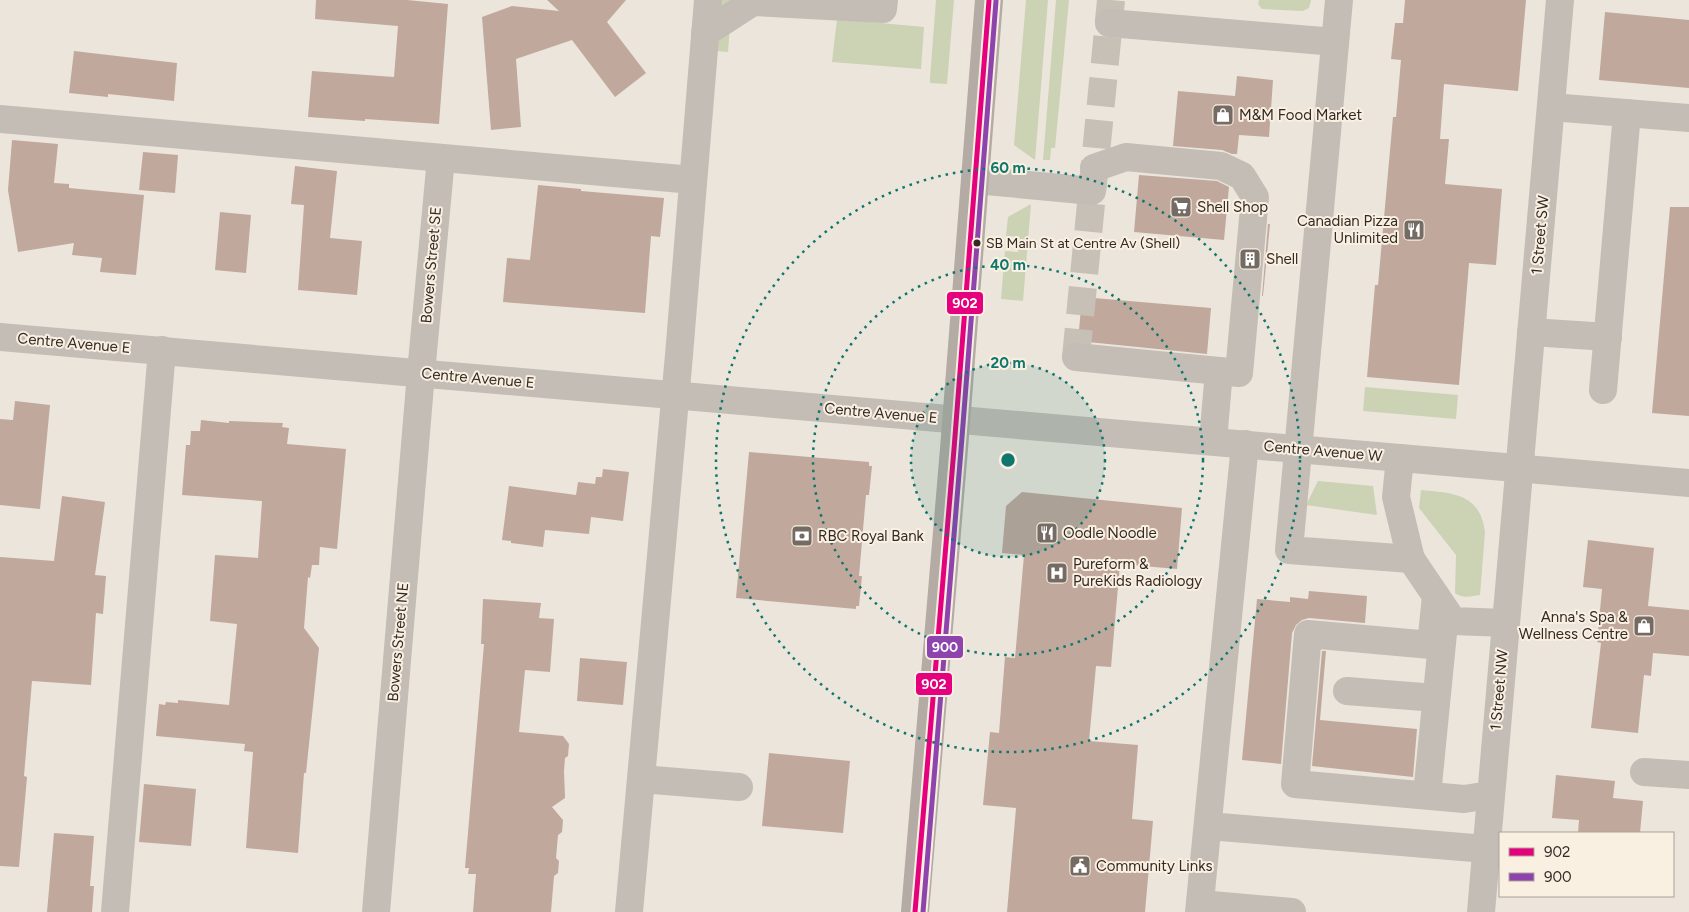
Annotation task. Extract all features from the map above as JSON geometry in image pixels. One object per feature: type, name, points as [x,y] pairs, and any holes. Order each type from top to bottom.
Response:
[{"type":"main road","points":[[915,912],[989,0]]},
{"type":"street","points":[[628,912],[675,395],[708,0]]},
{"type":"street","points":[[705,32],[754,2],[883,9],[884,0]]},
{"type":"street","points":[[1339,0],[1289,550],[1412,559]]},
{"type":"street","name":"1 Street SW","points":[[1520,469],[1560,0]]},
{"type":"street","points":[[1108,23],[1335,42]]},
{"type":"street","points":[[1551,106],[1689,118]]},
{"type":"street","points":[[1603,390],[1627,113]]},
{"type":"street","points":[[0,119],[693,180]]},
{"type":"street","points":[[975,180],[1093,180],[1126,157],[1222,166],[1242,176],[1254,198],[1239,373],[1076,357]]},
{"type":"street","name":"Bowers Street SE","points":[[421,373],[440,158]]},
{"type":"street","points":[[1531,332],[1608,337]]},
{"type":"street","name":"Centre Avenue E","points":[[0,337],[956,420]]},
{"type":"street","points":[[116,912],[162,350]]},
{"type":"street","points":[[1213,441],[1219,371]]},
{"type":"street","name":"Bowers Street NE","points":[[376,912],[421,373]]},
{"type":"street","name":"Centre Avenue W","points":[[956,420],[1689,483]]},
{"type":"street","points":[[1244,444],[1200,908],[1292,912]]},
{"type":"street","points":[[1400,458],[1396,497],[1412,559],[1453,621],[1505,623]]},
{"type":"street","name":"1 Street NW","points":[[1481,912],[1520,469]]},
{"type":"street","points":[[1427,795],[1436,698],[1440,603]]},
{"type":"street","points":[[1440,603],[1431,645],[1308,634],[1295,784],[1464,799],[1490,795]]},
{"type":"street","points":[[1347,691],[1436,698]]},
{"type":"street","points":[[1644,772],[1689,775]]},
{"type":"street","points":[[640,779],[739,787]]},
{"type":"street","points":[[1208,826],[1486,850]]},
{"type":"green space","points":[[721,0],[732,0],[728,52],[717,51]]},
{"type":"green space","points":[[936,0],[954,0],[947,84],[930,83]]},
{"type":"green space","points":[[1026,0],[1048,0],[1035,160],[1014,145]]},
{"type":"green space","points":[[1056,0],[1069,0],[1055,148],[1051,148],[1050,160],[1043,160]]},
{"type":"green space","points":[[1259,0],[1311,0],[1309,8],[1303,11],[1262,9],[1258,4]]},
{"type":"green space","points":[[837,19],[924,27],[921,69],[832,62]]},
{"type":"green space","points":[[1031,204],[1023,301],[1001,299],[1005,251],[1018,252],[1020,237],[1006,236],[1008,217]]},
{"type":"green space","points":[[1365,387],[1458,395],[1456,419],[1363,411]]},
{"type":"green space","points":[[1318,481],[1373,486],[1377,515],[1306,505]]},
{"type":"green space","points":[[1421,490],[1443,492],[1463,497],[1477,509],[1485,532],[1480,595],[1464,597],[1455,593],[1456,555],[1419,508]]},
{"type":"building","points":[[316,0],[407,0],[448,4],[439,124],[308,117],[312,71],[394,77],[398,26],[315,19]]},
{"type":"building","points":[[547,0],[626,0],[607,22],[646,73],[615,97],[572,40],[516,59],[521,127],[491,130],[482,17],[512,6],[559,11]]},
{"type":"building","points":[[1405,0],[1526,0],[1518,91],[1444,84],[1440,139],[1449,139],[1445,184],[1502,189],[1496,265],[1469,263],[1459,385],[1367,377],[1375,285],[1378,285],[1393,117],[1396,117],[1401,60],[1391,59],[1395,23],[1403,23]]},
{"type":"building","points":[[1605,12],[1689,20],[1689,88],[1599,80]]},
{"type":"building","points":[[74,51],[177,63],[174,101],[108,94],[108,97],[69,93]]},
{"type":"building","name":"M&M Food Market","points":[[1237,76],[1273,80],[1269,137],[1239,135],[1237,154],[1222,150],[1173,146],[1178,91],[1235,96]]},
{"type":"building","points":[[12,140],[58,144],[54,183],[69,184],[69,188],[144,195],[136,275],[100,272],[102,258],[72,255],[74,243],[18,252],[8,190]]},
{"type":"building","points":[[143,152],[178,155],[175,193],[139,190]]},
{"type":"building","points":[[295,166],[337,171],[330,238],[362,241],[357,295],[298,290],[304,205],[291,204]]},
{"type":"building","name":"Shell Shop","points":[[1139,175],[1217,181],[1229,187],[1224,240],[1134,232]]},
{"type":"building","points":[[538,185],[581,189],[581,191],[664,198],[660,237],[651,236],[645,313],[503,302],[507,258],[530,260]]},
{"type":"building","points":[[1670,207],[1689,207],[1689,416],[1652,413]]},
{"type":"building","points":[[220,212],[251,215],[246,273],[215,270]]},
{"type":"building","points":[[1268,224],[1270,224],[1262,296]]},
{"type":"building","points":[[1082,297],[1211,308],[1207,354],[1078,341]]},
{"type":"building","points":[[15,401],[50,405],[40,509],[0,505],[0,419],[13,420]]},
{"type":"building","points":[[201,420],[229,423],[229,421],[283,423],[282,427],[289,428],[287,444],[346,449],[337,549],[320,547],[319,565],[312,565],[310,578],[308,577],[304,628],[319,648],[306,773],[304,773],[298,853],[246,848],[253,752],[244,751],[245,744],[156,736],[159,704],[165,705],[166,702],[178,703],[178,700],[229,705],[237,624],[210,621],[215,555],[258,558],[262,501],[182,495],[186,445],[190,445],[191,431],[200,431]]},
{"type":"building","name":"RBC Royal Bank","points":[[749,452],[869,462],[869,466],[872,466],[869,495],[866,495],[859,576],[862,576],[859,606],[856,606],[856,609],[736,598]]},
{"type":"building","points":[[603,469],[629,472],[623,521],[591,517],[589,534],[545,530],[543,547],[502,540],[509,486],[576,495],[578,482],[595,484],[596,477],[602,477]]},
{"type":"building","points":[[1022,492],[1182,508],[1177,569],[1120,564],[1111,667],[1096,666],[1089,741],[1138,745],[1132,819],[1153,821],[1145,912],[1007,912],[1016,808],[983,805],[990,732],[999,733],[1005,657],[1015,658],[1024,555],[1002,553],[1006,506]]},
{"type":"building","points":[[62,496],[105,502],[95,575],[106,576],[103,614],[96,613],[91,685],[32,681],[24,776],[27,777],[19,867],[0,866],[0,557],[54,561]]},
{"type":"building","points":[[1588,540],[1654,548],[1648,606],[1689,610],[1689,656],[1653,653],[1651,676],[1644,675],[1638,733],[1591,728],[1601,643],[1597,642],[1602,589],[1583,587]]},
{"type":"building","points":[[1309,591],[1367,596],[1365,623],[1309,618],[1302,620],[1296,625],[1292,633],[1281,764],[1242,760],[1257,599],[1290,602],[1290,597],[1308,599]]},
{"type":"building","points":[[483,599],[541,603],[539,618],[554,619],[550,672],[525,670],[519,732],[563,736],[569,744],[564,771],[565,798],[552,807],[563,820],[562,832],[558,835],[556,858],[559,861],[558,873],[554,876],[551,912],[473,912],[476,874],[468,874],[469,868],[465,868],[484,644],[481,644]]},
{"type":"building","points":[[1322,651],[1326,651],[1320,720],[1417,729],[1413,777],[1312,766]]},
{"type":"building","points":[[580,658],[627,662],[623,705],[577,701]]},
{"type":"building","points":[[769,753],[850,761],[843,833],[762,826]]},
{"type":"building","points":[[1556,775],[1615,781],[1613,798],[1643,801],[1640,832],[1578,832],[1579,820],[1552,818]]},
{"type":"building","points":[[144,784],[196,789],[191,846],[139,842]]},
{"type":"building","points":[[54,833],[94,836],[90,886],[94,886],[92,912],[47,912]]},
{"type":"tunnel","points":[[1076,357],[1111,0]]},
{"type":"transit line","name":"902","points":[[915,912],[989,0]]},
{"type":"transit line","name":"900","points":[[923,912],[996,1]]},
{"type":"place","name":"M&M Food Market","points":[[1223,115]]},
{"type":"place","name":"Shell Shop","points":[[1181,207]]},
{"type":"place","name":"Canadian Pizza Unlimited","points":[[1414,230]]},
{"type":"place","name":"SB Main St at Centre Av (Shell)","points":[[977,243]]},
{"type":"place","name":"Shell","points":[[1250,259]]},
{"type":"place","name":"Oodle Noodle","points":[[1047,533]]},
{"type":"place","name":"RBC Royal Bank","points":[[802,536]]},
{"type":"place","name":"Pureform & PureKids Radiology","points":[[1057,573]]},
{"type":"place","name":"Anna's Spa & Wellness Centre","points":[[1644,626]]},
{"type":"place","name":"Community Links","points":[[1080,866]]}]
